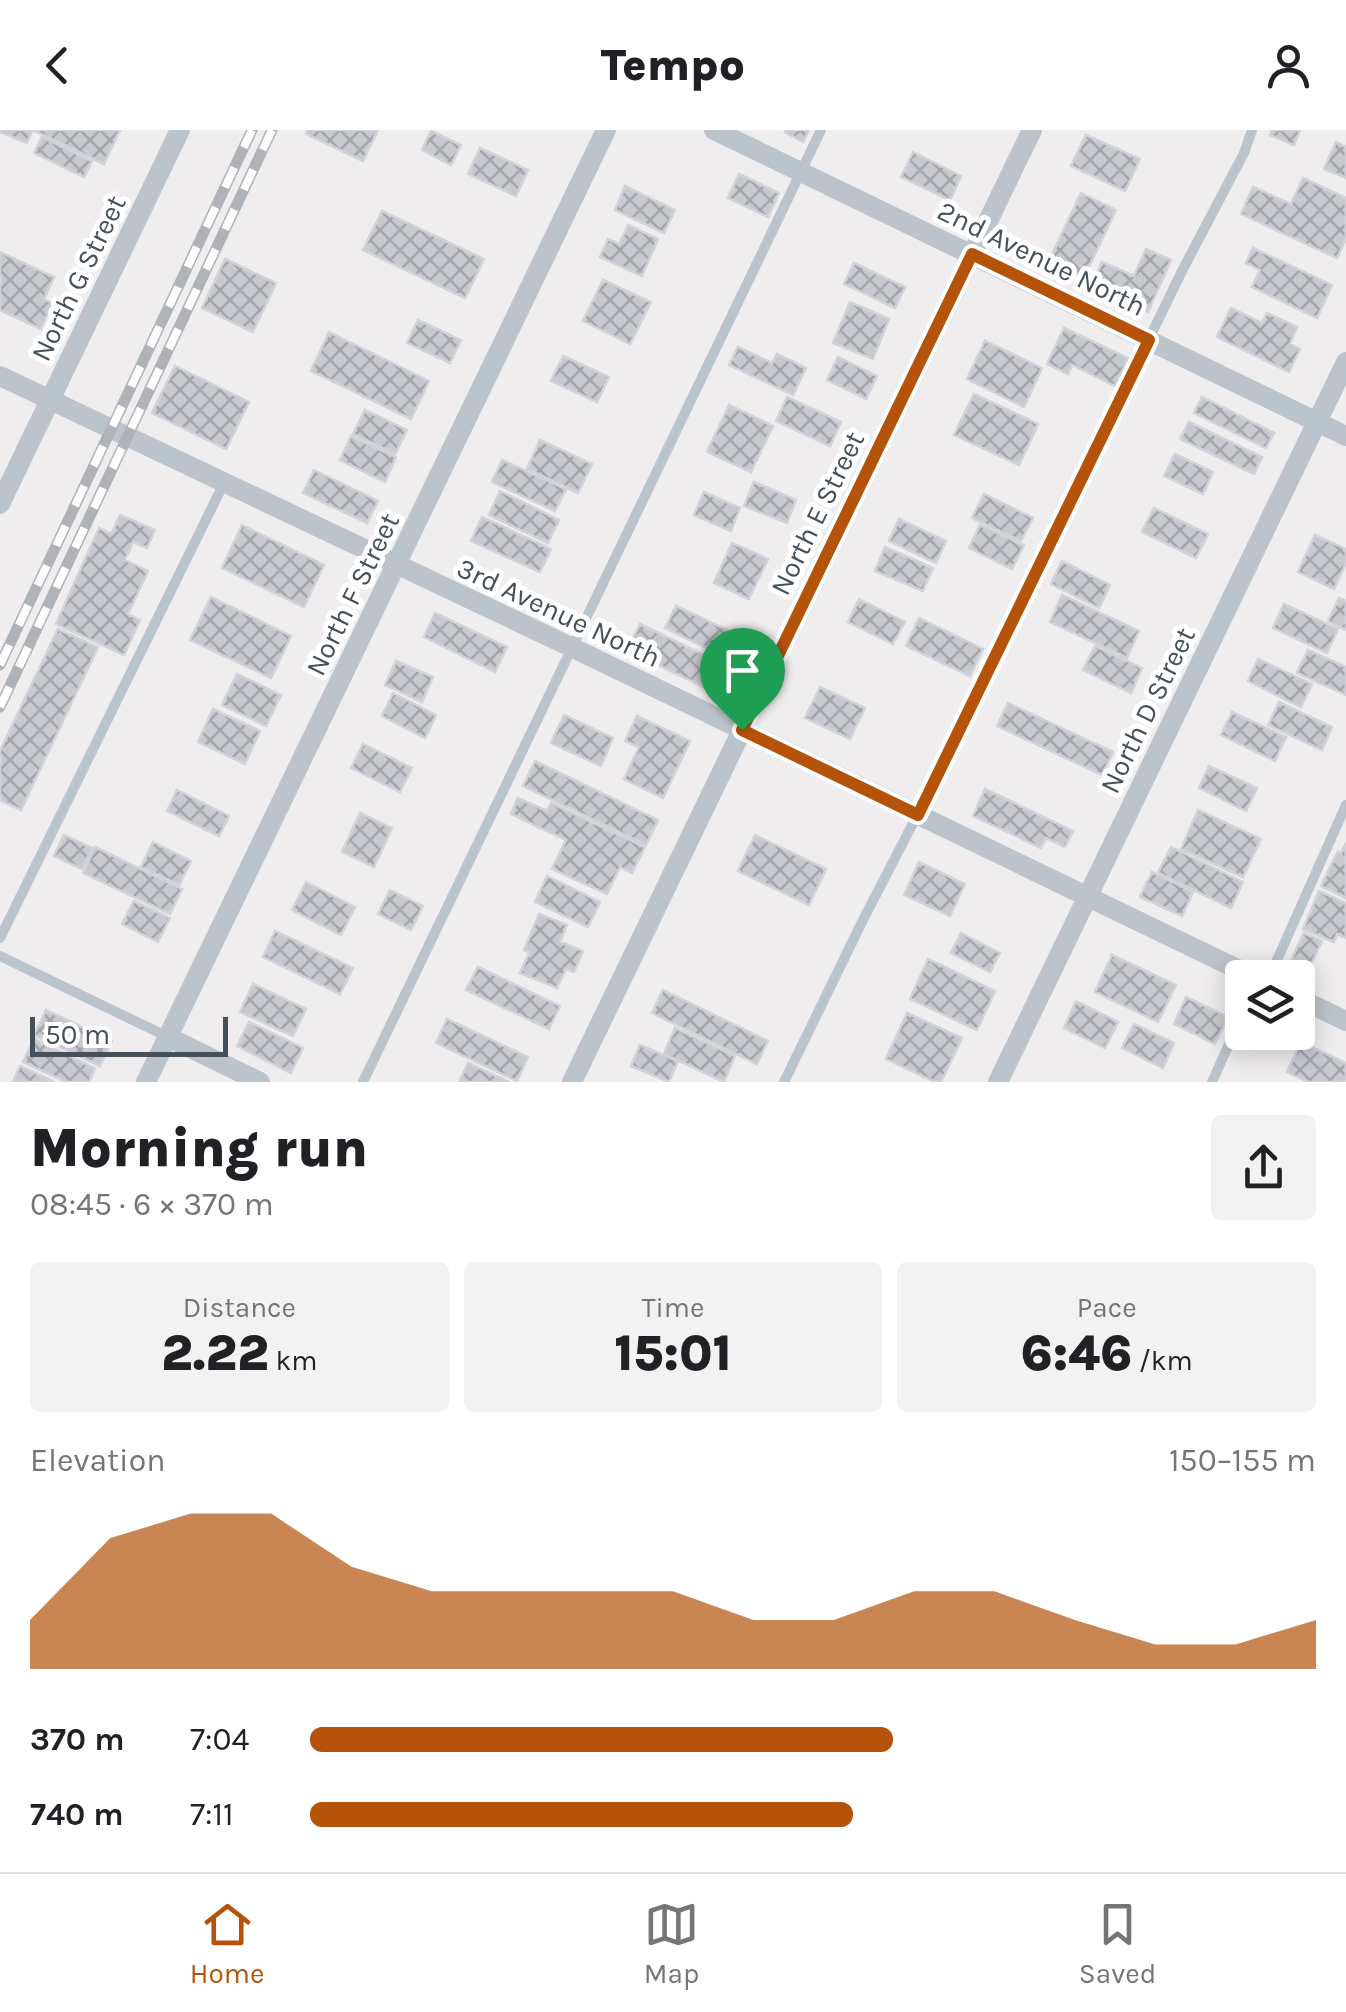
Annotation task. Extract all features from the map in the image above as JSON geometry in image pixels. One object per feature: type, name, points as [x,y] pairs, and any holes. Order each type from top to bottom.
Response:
[{"type":"street","name":"North G Street","points":[[0,504],[180,130]]},
{"type":"street","name":"North F Street","points":[[146,1082],[606,130]]},
{"type":"street","name":"2nd Avenue North","points":[[714,130],[1346,436]]},
{"type":"street","name":"North E Street","points":[[572,1082],[1032,130]]},
{"type":"street","name":"North D Street","points":[[998,1082],[1346,362]]},
{"type":"street","name":"3rd Avenue North","points":[[0,376],[1225,963]]},
{"type":"street","points":[[1315,1006],[1346,1021]]},
{"type":"street","points":[[168,1038],[260,1082]]},
{"type":"lane","points":[[363,1082],[820,130]]},
{"type":"lane","points":[[784,1082],[1252,130]]},
{"type":"lane","points":[[0,938],[224,482]]},
{"type":"lane","points":[[1277,960],[1346,805]]},
{"type":"lane","points":[[0,956],[168,1038]]},
{"type":"lane","points":[[1212,1082],[1226,1050]]},
{"type":"building","points":[[0,130],[29,130],[32,131],[27,143]]},
{"type":"building","points":[[33,130],[120,130],[104,164]]},
{"type":"building","points":[[308,130],[378,130],[363,161],[306,134]]},
{"type":"building","points":[[786,130],[809,130],[803,142]]},
{"type":"building","points":[[1272,130],[1300,130],[1294,145],[1270,135]]},
{"type":"building","points":[[431,131],[461,145],[451,165],[422,150]]},
{"type":"building","points":[[1086,135],[1140,159],[1125,191],[1071,166]]},
{"type":"building","points":[[42,137],[92,161],[84,177],[34,153]]},
{"type":"building","points":[[1336,142],[1346,147],[1346,178],[1324,169]]},
{"type":"building","points":[[480,148],[528,170],[516,196],[468,174]]},
{"type":"building","points":[[913,152],[961,176],[950,200],[901,177]]},
{"type":"building","points":[[739,174],[779,193],[768,217],[728,198]]},
{"type":"building","points":[[1303,178],[1346,198],[1346,239],[1337,258],[1241,214],[1253,187],[1291,204]]},
{"type":"building","points":[[625,186],[675,210],[664,233],[615,210]]},
{"type":"building","points":[[1081,193],[1116,210],[1084,277],[1049,261]]},
{"type":"building","points":[[382,211],[484,259],[465,298],[363,250]]},
{"type":"building","points":[[628,225],[658,239],[642,276],[600,257],[608,239],[619,244]]},
{"type":"building","points":[[1253,248],[1332,285],[1317,318],[1252,287],[1260,270],[1246,263]]},
{"type":"building","points":[[1146,249],[1171,260],[1148,312],[1091,288],[1102,262],[1134,276]]},
{"type":"building","points":[[0,252],[54,277],[44,299],[52,303],[41,329],[0,310]]},
{"type":"building","points":[[225,259],[276,283],[253,332],[202,308]]},
{"type":"building","points":[[854,263],[905,287],[895,308],[844,284]]},
{"type":"building","points":[[603,280],[651,302],[630,344],[583,321]]},
{"type":"building","points":[[850,302],[889,319],[873,359],[833,343]]},
{"type":"building","points":[[1231,308],[1262,323],[1267,313],[1297,327],[1290,344],[1300,349],[1289,372],[1217,337]]},
{"type":"building","points":[[418,320],[461,340],[450,363],[407,343]]},
{"type":"building","points":[[1064,328],[1128,358],[1115,386],[1072,365],[1068,374],[1047,364]]},
{"type":"building","points":[[329,332],[429,381],[411,419],[311,371]]},
{"type":"building","points":[[985,341],[1042,368],[1024,407],[967,379]]},
{"type":"building","points":[[738,347],[772,363],[777,354],[806,368],[793,395],[729,365]]},
{"type":"building","points":[[563,356],[609,377],[597,402],[551,381]]},
{"type":"building","points":[[838,357],[877,376],[866,399],[827,380]]},
{"type":"building","points":[[175,366],[249,402],[226,449],[152,413]]},
{"type":"building","points":[[974,394],[1038,424],[1019,465],[954,435]]},
{"type":"building","points":[[787,397],[841,422],[830,446],[776,421]]},
{"type":"building","points":[[1202,397],[1274,433],[1266,448],[1194,413]]},
{"type":"building","points":[[729,405],[773,426],[751,472],[707,452]]},
{"type":"building","points":[[365,410],[407,430],[395,454],[353,434]]},
{"type":"building","points":[[1189,422],[1262,457],[1254,474],[1180,439]]},
{"type":"building","points":[[351,436],[396,457],[385,482],[340,460]]},
{"type":"building","points":[[540,440],[592,464],[578,493],[527,469]]},
{"type":"building","points":[[1175,454],[1213,472],[1203,494],[1164,476]]},
{"type":"building","points":[[502,460],[566,489],[555,511],[492,482]]},
{"type":"building","points":[[314,470],[378,501],[367,523],[303,493]]},
{"type":"building","points":[[754,482],[796,500],[787,523],[744,506]]},
{"type":"building","points":[[500,491],[559,520],[548,543],[489,515]]},
{"type":"building","points":[[704,492],[740,508],[731,531],[694,515]]},
{"type":"building","points":[[984,494],[1033,518],[1021,541],[972,518]]},
{"type":"building","points":[[1154,508],[1208,534],[1196,558],[1142,532]]},
{"type":"building","points":[[120,515],[155,530],[147,548],[133,542],[125,560],[148,571],[128,614],[140,620],[124,655],[56,624],[99,528],[111,534]]},
{"type":"building","points":[[482,517],[551,549],[540,572],[471,541]]},
{"type":"building","points":[[899,519],[946,541],[936,563],[889,541]]},
{"type":"building","points":[[242,525],[324,565],[304,607],[222,568]]},
{"type":"building","points":[[980,525],[1024,545],[1012,569],[969,548]]},
{"type":"building","points":[[1315,535],[1346,549],[1346,563],[1334,589],[1298,572]]},
{"type":"building","points":[[732,543],[768,559],[749,599],[714,583]]},
{"type":"building","points":[[885,547],[933,568],[923,591],[875,571]]},
{"type":"building","points":[[1062,561],[1110,585],[1099,608],[1051,584]]},
{"type":"building","points":[[1062,595],[1139,631],[1127,658],[1050,622]]},
{"type":"building","points":[[211,597],[291,636],[271,678],[190,640]]},
{"type":"building","points":[[1339,598],[1346,601],[1346,630],[1328,621]]},
{"type":"building","points":[[859,599],[905,622],[893,644],[848,622]]},
{"type":"building","points":[[1284,604],[1338,629],[1327,653],[1273,628]]},
{"type":"building","points":[[676,606],[734,633],[723,656],[665,628]]},
{"type":"building","points":[[435,613],[507,647],[495,672],[424,637]]},
{"type":"building","points":[[919,618],[983,649],[970,676],[906,646]]},
{"type":"building","points":[[640,624],[727,666],[714,692],[627,650]]},
{"type":"building","points":[[58,629],[98,647],[21,810],[0,800],[0,751]]},
{"type":"building","points":[[1095,646],[1142,668],[1131,693],[1083,670]]},
{"type":"building","points":[[1308,650],[1346,667],[1346,695],[1297,673]]},
{"type":"building","points":[[1258,659],[1312,684],[1301,707],[1248,681]]},
{"type":"building","points":[[396,661],[433,677],[422,702],[385,685]]},
{"type":"building","points":[[237,674],[281,695],[266,726],[222,705]]},
{"type":"building","points":[[820,687],[865,708],[850,739],[805,718]]},
{"type":"building","points":[[393,693],[436,715],[425,738],[382,716]]},
{"type":"building","points":[[1279,702],[1332,727],[1322,750],[1268,725]]},
{"type":"building","points":[[1008,703],[1113,752],[1102,775],[997,726]]},
{"type":"building","points":[[213,709],[260,731],[245,764],[198,742]]},
{"type":"building","points":[[1232,712],[1286,737],[1275,761],[1221,735]]},
{"type":"building","points":[[564,715],[613,738],[601,766],[551,743]]},
{"type":"building","points":[[637,716],[690,741],[663,798],[624,779],[639,747],[625,741]]},
{"type":"building","points":[[363,744],[412,768],[400,792],[351,768]]},
{"type":"building","points":[[535,761],[658,820],[646,845],[523,786]]},
{"type":"building","points":[[1209,766],[1257,788],[1246,811],[1199,788]]},
{"type":"building","points":[[985,789],[1073,831],[1065,847],[1046,838],[1041,848],[973,816]]},
{"type":"building","points":[[177,790],[229,816],[219,836],[167,811]]},
{"type":"building","points":[[518,798],[547,811],[551,803],[645,847],[632,873],[620,867],[607,894],[552,869],[566,840],[511,814]]},
{"type":"building","points":[[1198,810],[1261,839],[1243,877],[1181,849]]},
{"type":"building","points":[[360,813],[392,828],[374,867],[342,852]]},
{"type":"building","points":[[64,835],[92,848],[82,869],[54,856]]},
{"type":"building","points":[[755,835],[826,869],[809,905],[738,871]]},
{"type":"building","points":[[153,842],[191,861],[179,885],[141,867]]},
{"type":"building","points":[[1346,843],[1346,898],[1321,886]]},
{"type":"building","points":[[95,847],[182,889],[170,914],[83,873]]},
{"type":"building","points":[[1171,847],[1243,882],[1231,908],[1158,873]]},
{"type":"building","points":[[919,862],[965,884],[950,916],[904,895]]},
{"type":"building","points":[[1152,872],[1193,892],[1182,916],[1140,897]]},
{"type":"building","points":[[547,876],[600,902],[588,927],[535,902]]},
{"type":"building","points":[[306,882],[355,907],[341,935],[292,910]]},
{"type":"building","points":[[390,890],[423,906],[411,930],[378,914]]},
{"type":"building","points":[[1319,891],[1346,903],[1346,938],[1337,934],[1334,942],[1303,929]]},
{"type":"building","points":[[134,901],[170,918],[158,942],[122,924]]},
{"type":"building","points":[[539,914],[567,925],[560,942],[583,951],[574,972],[566,969],[557,988],[520,973],[529,953],[524,950]]},
{"type":"building","points":[[275,931],[353,968],[340,994],[263,957]]},
{"type":"building","points":[[961,933],[1000,953],[990,972],[951,953]]},
{"type":"building","points":[[1304,933],[1322,941],[1313,960],[1291,960]]},
{"type":"building","points":[[1112,955],[1176,985],[1158,1022],[1095,992]]},
{"type":"building","points":[[928,959],[995,991],[977,1030],[910,999]]},
{"type":"building","points":[[478,967],[560,1006],[549,1029],[466,990]]},
{"type":"building","points":[[253,984],[306,1009],[293,1036],[240,1012]]},
{"type":"building","points":[[663,990],[768,1041],[757,1064],[652,1013]]},
{"type":"building","points":[[1186,997],[1225,1016],[1215,1044],[1174,1024]]},
{"type":"building","points":[[1076,1001],[1118,1022],[1105,1048],[1064,1028]]},
{"type":"building","points":[[46,1010],[112,1041],[100,1066],[34,1035]]},
{"type":"building","points":[[907,1013],[962,1038],[941,1082],[886,1059]]},
{"type":"building","points":[[447,1019],[528,1057],[517,1081],[436,1043]]},
{"type":"building","points":[[249,1022],[303,1048],[291,1073],[237,1046]]},
{"type":"building","points":[[1134,1024],[1174,1043],[1163,1068],[1122,1048]]},
{"type":"building","points":[[675,1028],[735,1056],[724,1082],[664,1054]]},
{"type":"building","points":[[34,1039],[95,1068],[89,1082],[66,1082],[23,1062]]},
{"type":"building","points":[[640,1045],[678,1061],[669,1082],[631,1066]]},
{"type":"building","points":[[1315,1049],[1346,1063],[1346,1082],[1308,1082],[1287,1072],[1297,1050]]},
{"type":"building","points":[[468,1063],[509,1082],[459,1082]]},
{"type":"building","points":[[20,1066],[54,1082],[13,1082]]},
{"type":"railway","points":[[0,665],[252,130]]},
{"type":"railway","points":[[0,707],[272,130]]},
{"type":"route","points":[[972,254],[1149,340],[918,815],[742,730],[972,254]]}]
